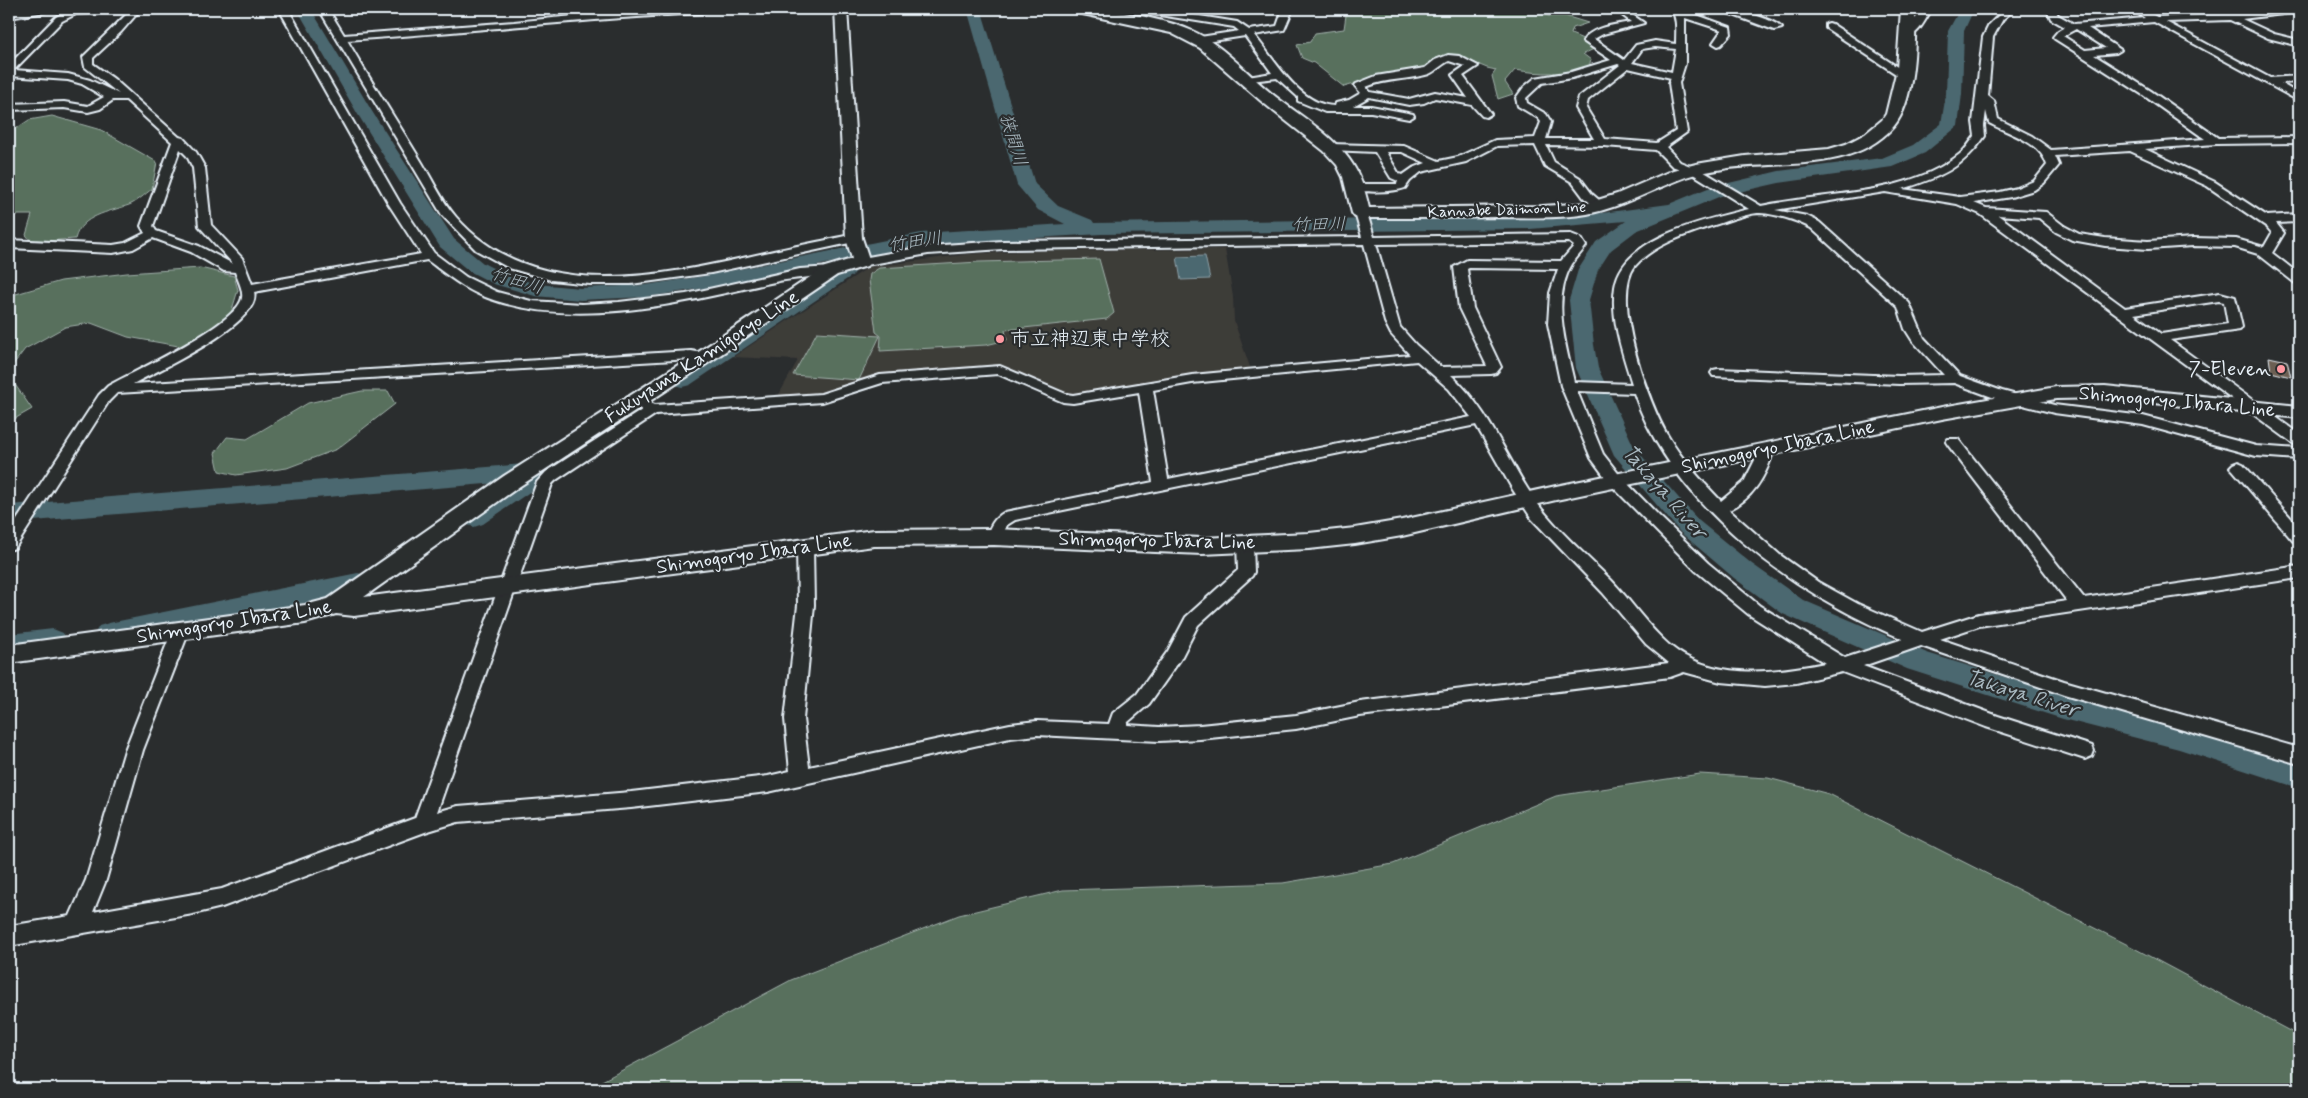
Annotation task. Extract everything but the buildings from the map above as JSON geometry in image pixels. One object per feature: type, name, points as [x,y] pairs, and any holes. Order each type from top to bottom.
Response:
[{"type":"main road","points":[[842,9],[855,239],[861,260]]},
{"type":"main road","points":[[1078,9],[1161,26],[1200,40],[1246,80],[1290,102],[1350,171],[1356,187],[1361,214]]},
{"type":"main road","name":"Kannabe Daimon Line","points":[[1361,214],[1523,212],[1600,206],[1624,198],[1663,180],[1694,171],[1748,160],[1814,158],[1831,155],[1856,146],[1878,132],[1890,121],[1895,110],[1904,74],[1908,34],[1908,9]]},
{"type":"main road","name":"Fukuyama Kamigoryo Line","points":[[336,605],[521,475],[644,406],[704,357],[831,271],[861,260]]},
{"type":"main road","name":"Shimogoryo Ibara Line","points":[[9,654],[305,614],[336,605],[354,607],[874,538],[994,537],[1158,545],[1245,544],[1355,536],[1766,449],[2015,399],[2056,393],[2105,392],[2299,412]]},
{"type":"street","points":[[9,15],[46,9]]},
{"type":"street","points":[[61,9],[74,11],[111,9]]},
{"type":"street","points":[[9,544],[104,398],[113,389],[230,323],[247,303],[249,295],[238,261],[205,226],[199,168],[192,154],[179,140],[88,65],[88,57],[118,30],[136,9]]},
{"type":"street","points":[[282,9],[394,203],[429,256],[462,280],[492,295],[532,305],[582,308],[610,307],[686,297],[800,273],[831,271]]},
{"type":"street","points":[[324,9],[358,70],[452,220],[486,252],[516,266],[564,278],[614,280],[685,275],[855,239]]},
{"type":"street","points":[[1141,9],[1232,23],[1248,32],[1261,54],[1303,98],[1290,102]]},
{"type":"street","points":[[1200,40],[1281,28],[1286,11],[1289,9]]},
{"type":"street","points":[[1618,9],[1639,22],[1600,32],[1590,37],[1588,41],[1621,63],[1676,76]]},
{"type":"street","points":[[1722,9],[1768,23],[1777,28]]},
{"type":"street","points":[[1908,34],[1913,30],[1927,9]]},
{"type":"street","points":[[2051,9],[2054,17],[2116,50],[2084,53]]},
{"type":"street","points":[[2136,9],[2299,98]]},
{"type":"street","points":[[2216,141],[2058,37],[2061,33],[2075,27],[2156,20],[2231,17],[2286,9],[2299,9]]},
{"type":"street","points":[[2286,9],[2299,14]]},
{"type":"street","points":[[341,38],[514,25],[622,14],[701,10]]},
{"type":"street","points":[[74,11],[59,19],[9,70],[9,73],[72,78],[86,82],[110,97],[128,97]]},
{"type":"street","points":[[1356,187],[1395,188],[1401,186],[1404,179],[1437,164],[1470,157],[1494,143],[1511,141],[1602,143],[1659,148],[1682,132],[1674,83],[1680,64],[1677,11],[1727,29],[1726,34],[1718,43]]},
{"type":"street","points":[[2011,12],[1991,28],[1986,39],[1983,97],[1978,129],[1980,136],[1962,160],[1927,177],[1888,190],[1759,210],[1681,234],[1651,248],[1631,264],[1626,271],[1620,303],[1635,388],[1678,468],[1753,542],[1804,582],[1833,600],[1917,639],[1960,654],[2067,689],[2299,756]]},
{"type":"street","points":[[2231,17],[2271,36],[2299,43]]},
{"type":"street","points":[[1829,26],[1904,74]]},
{"type":"street","points":[[1602,143],[1580,108],[1581,103],[1639,47],[1655,44],[1680,48]]},
{"type":"street","points":[[1367,94],[1360,86],[1365,83],[1383,78],[1428,72],[1438,62],[1456,58],[1473,66],[1457,75],[1466,83],[1474,102],[1486,114]]},
{"type":"street","points":[[1600,206],[1588,196],[1576,180],[1549,164],[1539,142],[1546,122],[1542,116],[1522,104],[1521,98],[1525,92],[1546,76],[1571,75],[1621,63]]},
{"type":"street","points":[[1246,80],[1279,75]]},
{"type":"street","points":[[2268,81],[2299,79]]},
{"type":"street","points":[[1290,102],[1344,105],[1367,94],[1409,102],[1420,102],[1428,96],[1435,95],[1474,102]]},
{"type":"street","points":[[9,107],[64,105],[88,109],[96,107],[110,97]]},
{"type":"street","points":[[1960,201],[2019,190],[2039,182],[2053,164],[2049,153],[2037,143],[1993,121],[1989,100],[1983,97]]},
{"type":"street","points":[[1290,102],[1325,109],[1371,109],[1409,116]]},
{"type":"street","points":[[179,140],[165,169],[147,226],[152,234],[195,249],[228,268],[240,268]]},
{"type":"street","points":[[2049,153],[2216,141],[2299,140]]},
{"type":"street","points":[[1330,147],[1404,149],[1437,164]]},
{"type":"street","points":[[2131,147],[2211,184],[2231,195],[2250,212],[2266,220],[2276,228],[2278,233],[2268,250],[2262,251]]},
{"type":"street","points":[[1659,148],[1669,159],[1694,171],[1759,210],[1804,219],[1815,225],[1904,306],[1912,329],[1919,340],[1955,379]]},
{"type":"street","points":[[1379,149],[1395,176],[1404,179]]},
{"type":"street","points":[[1888,190],[1960,201],[1984,211],[2299,441]]},
{"type":"street","points":[[1984,211],[2042,214],[2060,229],[2076,236],[2106,242],[2148,245],[2236,242],[2262,251],[2299,280]]},
{"type":"street","points":[[1361,214],[1392,323],[1413,350],[1440,371],[1461,393],[1480,420],[1527,500],[1560,542],[1610,589],[1667,651],[1684,664],[1732,677],[1764,680],[1801,676],[1845,664],[1979,620],[2299,572]]},
{"type":"street","points":[[2266,220],[2299,218]]},
{"type":"street","points":[[9,244],[113,249],[129,246],[152,234]]},
{"type":"street","points":[[861,260],[921,251],[1002,245],[1571,238],[1577,241],[1580,246],[1565,265],[1556,293],[1555,324],[1571,386],[1591,446],[1619,480],[1702,567],[1754,610],[1845,664],[1993,722],[2085,751]]},
{"type":"street","points":[[248,289],[429,256]]},
{"type":"street","points":[[1440,371],[1490,370],[1494,368],[1466,308],[1460,267],[1467,264],[1565,265]]},
{"type":"street","points":[[685,275],[686,297]]},
{"type":"street","points":[[2121,312],[2220,297],[2230,300],[2235,326],[2159,338]]},
{"type":"street","points":[[113,389],[690,355],[704,357]]},
{"type":"street","points":[[423,824],[507,586],[546,482],[551,476],[644,406],[822,398],[880,379],[1000,370],[1063,398],[1073,399],[1192,379],[1409,359],[1421,356]]},
{"type":"street","points":[[1718,373],[1898,380],[1955,379],[2015,399],[2054,409],[2143,421],[2256,451],[2299,454]]},
{"type":"street","points":[[1144,386],[1162,486]]},
{"type":"street","points":[[1571,386],[1635,388]]},
{"type":"street","points":[[994,537],[1000,522],[1011,516],[1480,420]]},
{"type":"street","points":[[1953,442],[2079,604]]},
{"type":"street","points":[[1718,509],[1731,504],[1744,493],[1756,476],[1766,449]]},
{"type":"street","points":[[2238,466],[2299,537]]},
{"type":"street","points":[[1116,732],[1120,718],[1143,699],[1174,656],[1192,620],[1246,572],[1245,544]]},
{"type":"street","points":[[800,777],[794,719],[806,605],[805,547]]},
{"type":"street","points":[[77,924],[96,880],[134,750],[180,631]]},
{"type":"street","points":[[9,936],[222,898],[300,871],[423,824],[470,812],[631,800],[768,784],[1010,731],[1037,728],[1160,734],[1200,732],[1296,722],[1360,709],[1670,670],[1684,664]]},
{"type":"shaded area","name":"市立神辺東中学校","points":[[1225,249],[1233,297],[1234,321],[1251,370],[1064,396],[1000,368],[873,377],[821,395],[777,398],[798,360],[733,357],[869,267],[969,254],[1023,251]]},
{"type":"green space","points":[[1341,9],[1524,9],[1549,16],[1565,16],[1588,23],[1573,28],[1571,34],[1583,39],[1594,49],[1583,54],[1591,60],[1589,67],[1580,70],[1552,73],[1515,70],[1505,82],[1513,94],[1498,99],[1492,76],[1496,70],[1458,56],[1443,57],[1417,70],[1383,76],[1344,87],[1314,63],[1302,58],[1297,45],[1310,42],[1315,33],[1344,29],[1346,15]]},
{"type":"green space","points":[[52,116],[101,130],[157,162],[152,189],[135,202],[89,220],[78,231],[75,239],[32,242],[26,235],[32,215],[9,215],[9,129],[17,128],[29,120]]},
{"type":"green space","points":[[1099,259],[1114,313],[1107,319],[1005,330],[1007,340],[986,345],[880,351],[881,336],[876,332],[869,280],[870,274],[879,268],[979,262]]},
{"type":"green space","points":[[200,268],[234,276],[238,290],[231,313],[208,333],[184,347],[128,337],[91,323],[65,327],[25,349],[9,370],[9,296],[61,281],[127,273]]},
{"type":"green space","points":[[817,332],[880,336],[859,380],[793,375]]},
{"type":"green space","points":[[9,376],[32,409],[9,422]]},
{"type":"green space","points":[[362,391],[388,391],[395,404],[337,449],[287,468],[236,475],[219,471],[215,453],[227,437],[247,439],[308,403]]},
{"type":"green space","points":[[1700,774],[1768,778],[1829,794],[2132,947],[2299,1036],[2299,1089],[587,1089],[791,980],[959,915],[1063,890],[1283,883],[1393,864],[1556,796]]},
{"type":"water","points":[[1205,256],[1210,279],[1181,280],[1177,257]]},
{"type":"waterway","name":"竹田川","points":[[304,9],[365,113],[447,243],[476,267],[501,280],[535,290],[580,294],[646,291],[705,282],[921,239],[1101,228],[1530,223],[1602,219],[1673,209]]},
{"type":"waterway","name":"狭間川","points":[[974,9],[1026,185],[1038,200],[1051,210],[1066,218],[1085,224]]},
{"type":"waterway","name":"Takaya River","points":[[1673,209],[1715,192],[1779,177],[1886,163],[1919,149],[1949,126],[1954,94],[1956,31],[1967,9]]},
{"type":"waterway","name":"Takaya River","points":[[1673,209],[1629,227],[1603,246],[1588,270],[1579,300],[1587,368],[1623,450],[1689,526],[1743,571],[1793,607],[1917,661],[2063,707],[2179,737],[2299,775]]},
{"type":"waterway","points":[[682,380],[846,271]]},
{"type":"waterway","points":[[474,518],[557,461]]},
{"type":"waterway","points":[[9,514],[541,471]]},
{"type":"waterway","points":[[109,633],[358,583]]},
{"type":"waterway","points":[[9,645],[53,640]]},
{"type":"place","name":"市立神辺東中学校","points":[[1000,339]]},
{"type":"place","name":"7-Eleven","points":[[2281,369]]}]
